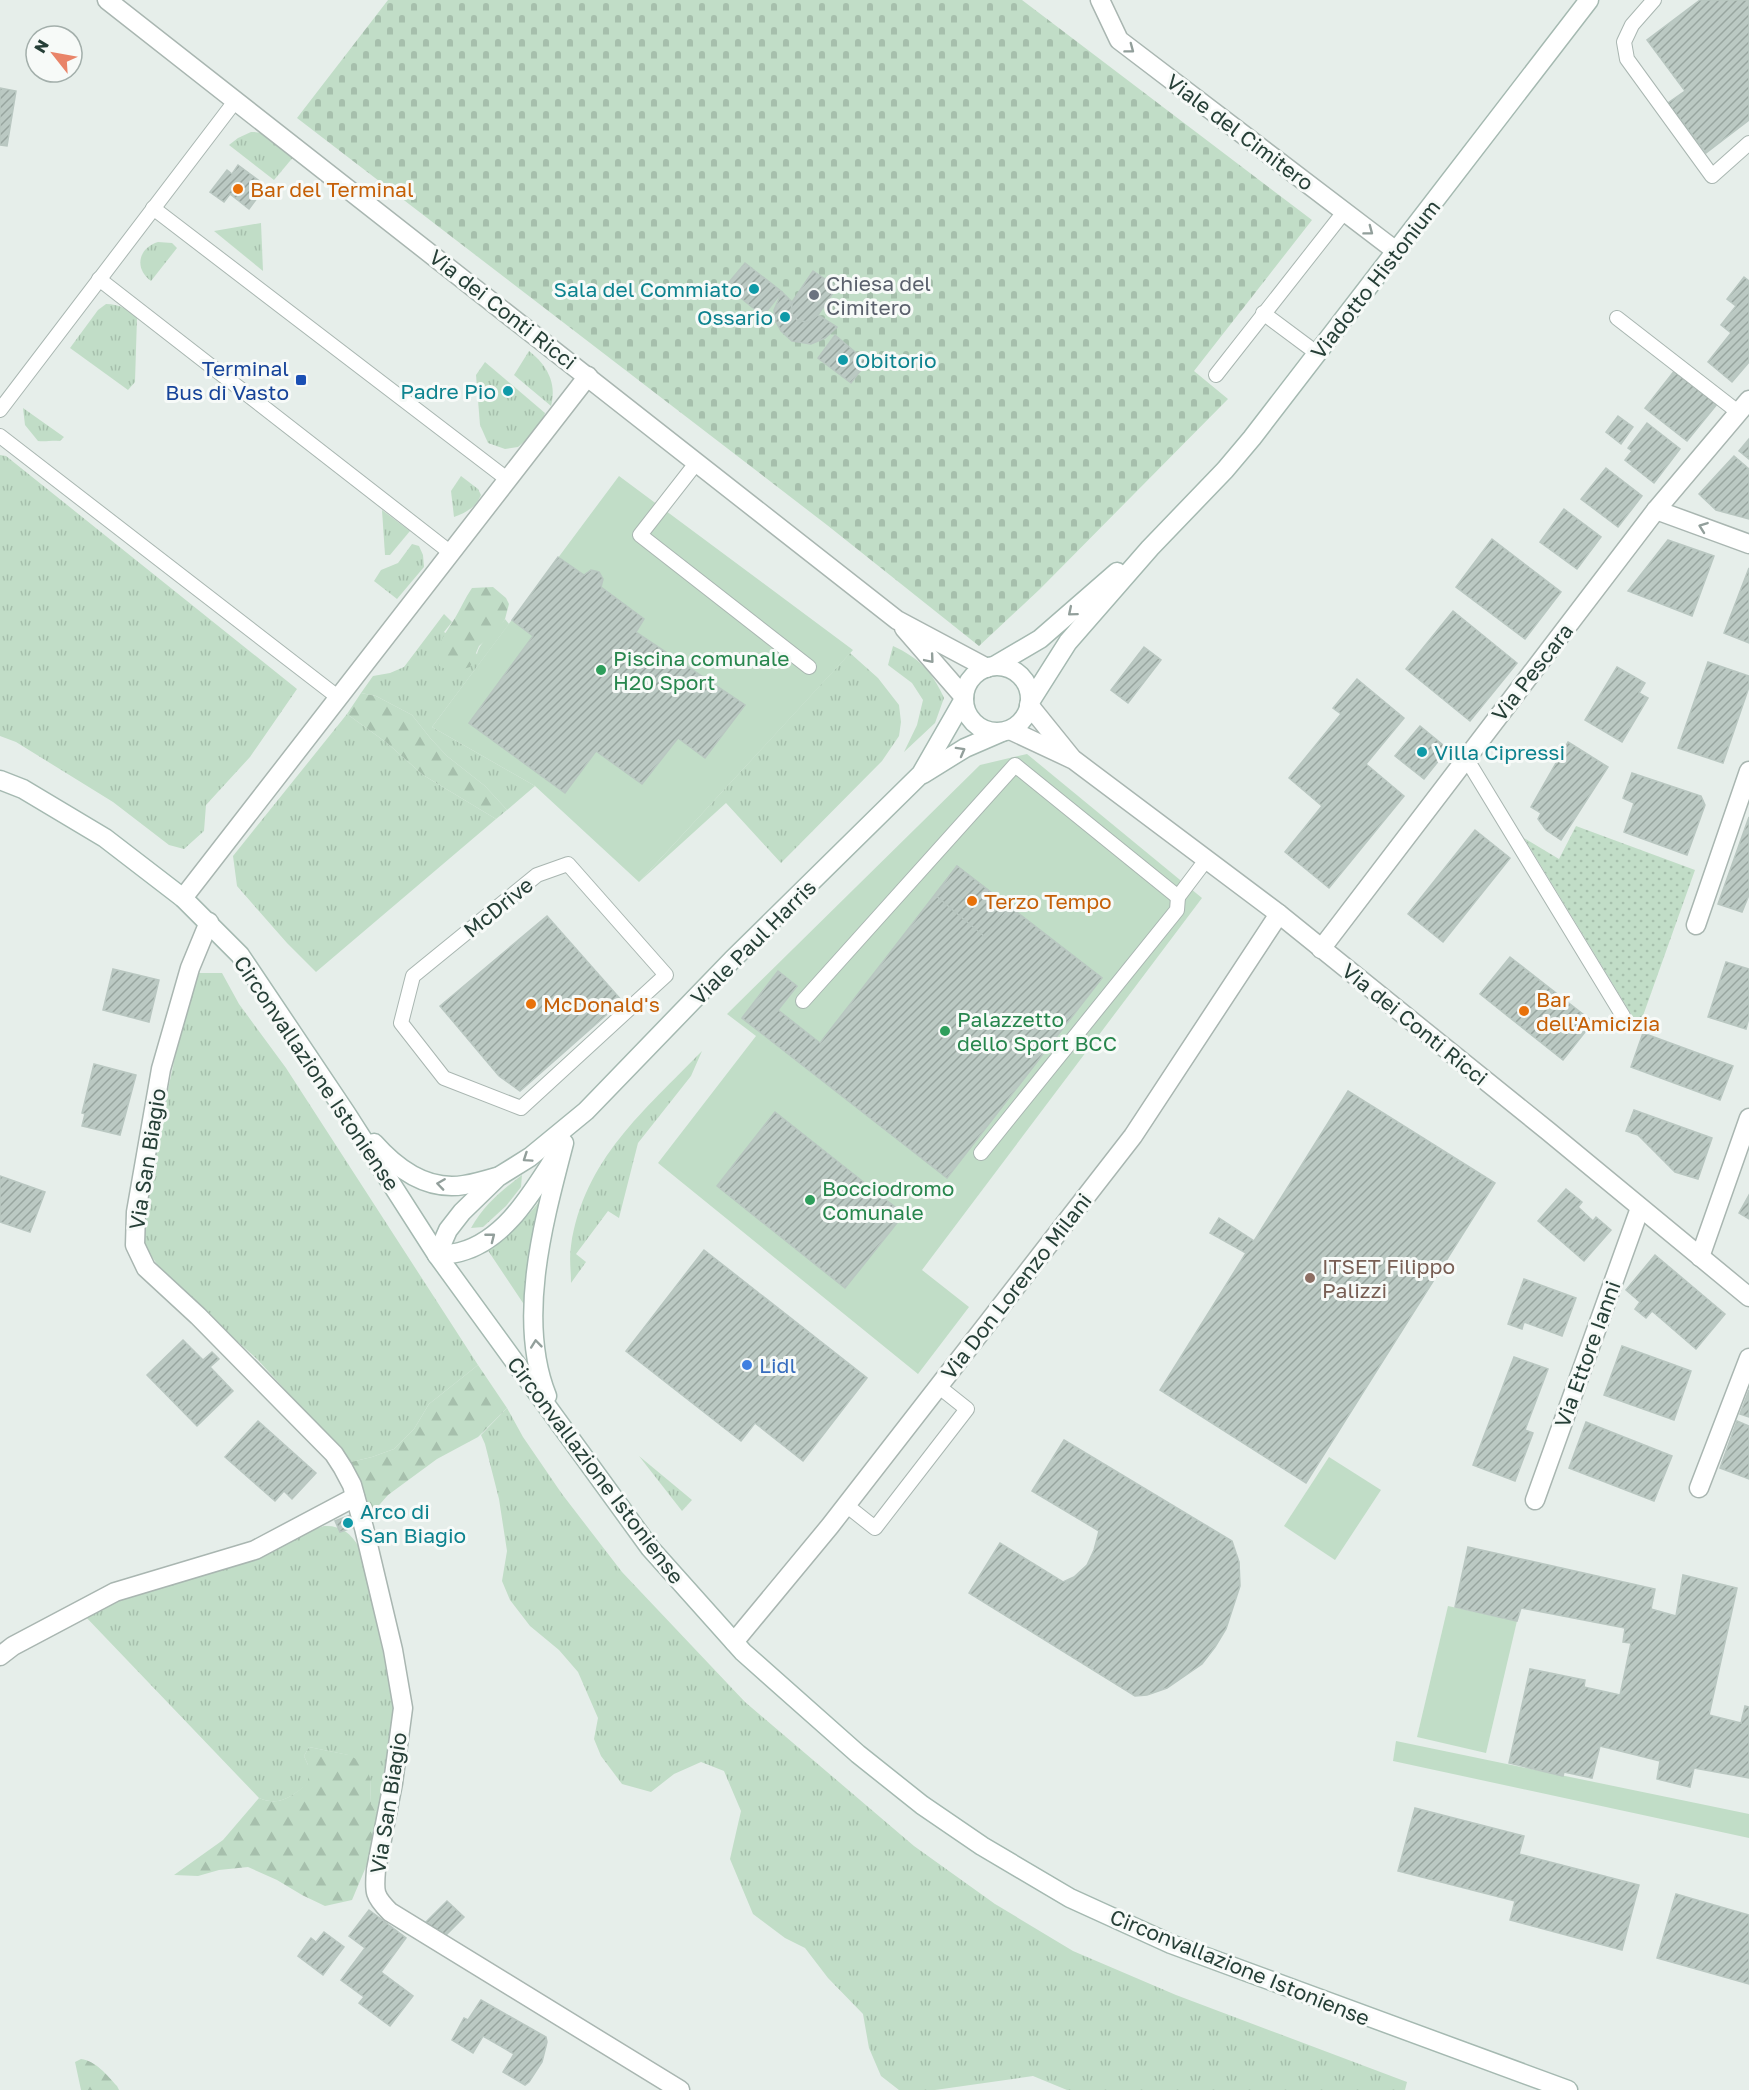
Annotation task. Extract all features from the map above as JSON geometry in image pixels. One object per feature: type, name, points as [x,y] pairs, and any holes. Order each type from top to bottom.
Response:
[{"type":"street","name":"Via dei Conti Ricci","points":[[107,0],[897,620],[990,667]]},
{"type":"street","name":"Viale del Cimitero","points":[[1100,0],[1119,40],[1396,251]]},
{"type":"street","name":"Viadotto Histonium","points":[[1030,704],[1068,642],[1150,548],[1225,471],[1318,354],[1589,0]]},
{"type":"street","points":[[183,898],[588,376]]},
{"type":"street","name":"Via Pescara","points":[[1321,949],[1656,510],[1744,406]]},
{"type":"street","points":[[1656,510],[1749,544]]},
{"type":"street","name":"Viadotto Histonium","points":[[990,667],[1040,639],[1110,578],[1150,548]]},
{"type":"street","name":"Via dei Conti Ricci","points":[[897,620],[964,698]]},
{"type":"street","points":[[990,667],[1008,668],[1020,676],[1028,687],[1030,704],[1023,720],[1006,731],[984,730],[976,724],[965,709],[964,698],[971,679],[990,667]]},
{"type":"street","name":"Viale Paul Harris","points":[[921,774],[964,698]]},
{"type":"street","name":"Via dei Conti Ricci","points":[[1030,704],[1074,760]]},
{"type":"street","name":"Via dei Conti Ricci","points":[[1006,731],[1074,760],[1279,914],[1749,1297]]},
{"type":"street","name":"Viale Paul Harris","points":[[436,1255],[448,1230],[462,1212],[498,1177],[530,1157],[586,1111],[732,960],[921,774],[965,748],[1006,731]]},
{"type":"street","points":[[1696,925],[1749,771]]},
{"type":"street","name":"Circonvallazione Istoniense","points":[[0,780],[23,789],[105,838],[183,898],[240,955],[346,1113],[436,1255],[650,1548],[734,1642],[822,1723],[922,1805],[982,1846],[1070,1898],[1172,1944],[1568,2090]]},
{"type":"street","name":"Via Don Lorenzo Milani","points":[[734,1642],[846,1505],[1133,1136],[1279,914]]},
{"type":"street","name":"Via San Biagio","points":[[209,922],[190,968],[161,1069],[137,1206],[135,1245],[146,1268],[198,1316],[334,1454],[344,1468],[355,1497],[393,1650],[403,1708],[398,1752],[374,1891],[379,1901],[390,1912],[680,2090]]},
{"type":"street","name":"Viale Paul Harris","points":[[436,1255],[459,1253],[486,1241],[509,1222],[535,1189],[586,1111]]},
{"type":"street","name":"Viale Paul Harris","points":[[346,1113],[381,1151],[412,1176],[444,1186],[463,1185],[498,1177]]},
{"type":"street","points":[[1700,1257],[1749,1119]]},
{"type":"street","name":"Viale Paul Harris","points":[[557,1420],[540,1377],[534,1298],[537,1255],[564,1143]]},
{"type":"street","name":"Via Ettore Ianni","points":[[1535,1500],[1640,1208]]},
{"type":"street","points":[[1699,1488],[1749,1358]]},
{"type":"street","points":[[0,1656],[13,1646],[115,1592],[255,1550],[355,1497]]},
{"type":"lane","points":[[1654,0],[1632,25],[1624,42],[1627,59],[1712,176],[1749,143]]},
{"type":"lane","points":[[0,410],[236,100]]},
{"type":"lane","points":[[153,208],[507,479]]},
{"type":"lane","points":[[1216,375],[1344,212]]},
{"type":"lane","points":[[99,279],[451,553]]},
{"type":"lane","points":[[1263,313],[1318,354]]},
{"type":"lane","points":[[1617,318],[1744,406]]},
{"type":"lane","points":[[0,436],[339,698]]},
{"type":"lane","points":[[697,462],[640,535],[808,667]]},
{"type":"lane","points":[[1466,758],[1623,1016]]},
{"type":"lane","points":[[803,1001],[1016,765],[1178,897]]},
{"type":"lane","points":[[981,1153],[1177,910],[1178,897],[1206,860]]},
{"type":"lane","name":"McDrive","points":[[568,864],[666,975],[521,1108],[444,1078],[401,1023],[413,976],[537,875],[568,864]]},
{"type":"lane","points":[[846,1505],[875,1528],[967,1409],[938,1386]]},
{"type":"green space","points":[[388,0],[1022,0],[1312,220],[1194,371],[1228,399],[1040,589],[979,646],[827,525],[297,118]]},
{"type":"green space","points":[[251,132],[269,136],[295,155],[274,180],[229,145]]},
{"type":"green space","points":[[261,223],[263,271],[214,231]]},
{"type":"green space","points":[[158,242],[172,243],[177,248],[151,281],[142,271],[141,259],[146,249]]},
{"type":"green space","points":[[106,304],[123,307],[137,317],[135,382],[128,390],[70,348],[98,310]]},
{"type":"green space","points":[[529,351],[541,362],[549,375],[553,390],[551,406],[514,375]]},
{"type":"green space","points":[[485,362],[545,413],[540,428],[518,447],[505,449],[488,443],[480,425],[476,375]]},
{"type":"green space","points":[[23,408],[64,437],[60,441],[38,441],[25,425]]},
{"type":"green space","points":[[0,455],[6,456],[297,689],[250,757],[206,805],[204,831],[184,849],[169,845],[113,802],[16,742],[0,736]]},
{"type":"green space","points":[[461,476],[478,489],[481,495],[470,509],[454,517],[451,491]]},
{"type":"green space","points":[[619,476],[853,650],[639,882],[535,786],[432,727]]},
{"type":"green space","points":[[382,510],[410,531],[390,555],[385,555]]},
{"type":"green space","points":[[412,544],[419,546],[423,555],[424,567],[397,599],[374,581],[381,570],[398,563]]},
{"type":"green space","points":[[493,587],[506,598],[509,604],[505,619],[499,629],[479,646],[470,667],[452,672],[439,666],[438,653],[441,640],[472,588]]},
{"type":"green space","points":[[444,614],[452,622],[444,632],[477,654],[485,640],[505,619],[509,624],[432,727],[535,786],[507,810],[485,786],[447,756],[412,715],[376,696],[361,693],[373,676],[390,673],[404,667]]},
{"type":"green space","points":[[893,646],[924,666],[935,680],[944,698],[935,723],[904,752],[917,725],[923,700],[912,683],[888,665]]},
{"type":"green space","points":[[850,653],[878,678],[899,705],[901,722],[899,736],[882,761],[781,863],[726,803],[639,882]]},
{"type":"green space","points":[[361,693],[376,696],[412,715],[447,756],[485,786],[507,810],[496,819],[423,775],[387,743],[347,714]]},
{"type":"green space","points":[[347,714],[387,743],[423,775],[496,819],[316,972],[237,886],[233,856]]},
{"type":"green space","points":[[1027,754],[1202,898],[922,1270],[969,1307],[918,1374],[658,1163],[756,1036],[727,1014],[980,765]]},
{"type":"green space","points":[[1576,826],[1695,870],[1639,1027],[1524,838],[1559,859]]},
{"type":"green space","points":[[199,973],[222,973],[239,1004],[286,1068],[478,1365],[429,1404],[414,1429],[394,1449],[351,1462],[257,1359],[167,1279],[144,1245],[147,1206],[159,1131],[183,1020]]},
{"type":"green space","points":[[702,1051],[691,1076],[638,1143],[619,1218],[608,1211],[576,1254],[586,1262],[571,1283],[570,1251],[578,1215],[589,1187],[603,1162],[638,1116]]},
{"type":"green space","points":[[522,1175],[521,1187],[506,1206],[483,1227],[471,1228],[494,1199]]},
{"type":"green space","points":[[549,1188],[527,1309],[487,1249],[521,1222]]},
{"type":"green space","points":[[478,1365],[507,1408],[478,1437],[437,1459],[388,1495],[366,1520],[351,1462],[394,1449],[414,1429],[429,1404]]},
{"type":"green space","points":[[507,1408],[523,1437],[562,1494],[622,1572],[745,1702],[914,1846],[995,1904],[1073,1951],[1176,1995],[1407,2082],[1405,2090],[1067,2090],[1033,2076],[935,2090],[899,2090],[881,2076],[869,2048],[863,2014],[828,1978],[805,1948],[785,1938],[753,1914],[730,1859],[741,1811],[724,1771],[701,1762],[674,1774],[651,1792],[622,1784],[601,1756],[594,1739],[598,1718],[578,1672],[559,1650],[530,1626],[510,1600],[502,1581],[507,1551],[499,1499],[481,1435]]},
{"type":"green space","points":[[639,1456],[692,1500],[682,1511]]},
{"type":"green space","points":[[1329,1457],[1381,1490],[1335,1560],[1284,1526]]},
{"type":"green space","points":[[324,1526],[344,1531],[359,1547],[388,1674],[395,1715],[389,1766],[378,1816],[371,1804],[370,1778],[348,1755],[309,1747],[304,1756],[308,1765],[309,1783],[280,1801],[259,1798],[83,1614],[127,1595]]},
{"type":"green space","points":[[1448,1606],[1517,1621],[1486,1753],[1417,1737]]},
{"type":"green space","points":[[1396,1741],[1749,1814],[1749,1838],[1393,1761]]},
{"type":"green space","points":[[309,1747],[349,1755],[365,1764],[370,1778],[371,1804],[378,1816],[376,1843],[352,1900],[325,1906],[248,1867],[219,1870],[198,1876],[174,1875],[223,1840],[259,1798],[280,1801],[308,1783],[308,1765],[304,1756]]},
{"type":"green space","points":[[81,2059],[101,2069],[119,2090],[81,2090],[75,2062]]},
{"type":"building","points":[[1700,0],[1749,0],[1749,120],[1706,153],[1668,103],[1685,91],[1647,40]]},
{"type":"building","points":[[0,88],[16,91],[7,146],[0,145]]},
{"type":"building","name":"Bar del Terminal","points":[[238,165],[266,186],[249,209],[230,194],[224,202],[210,192],[227,170],[232,174]]},
{"type":"building","name":"Sala del Commiato","points":[[745,263],[782,292],[763,316],[726,286]]},
{"type":"building","name":"Chiesa del Cimitero","points":[[813,271],[837,287],[818,315],[809,322],[798,321],[791,313],[792,302]]},
{"type":"building","points":[[1744,277],[1749,281],[1749,362],[1732,382],[1708,362],[1731,333],[1721,325],[1736,306],[1727,299]]},
{"type":"building","name":"Ossario","points":[[782,292],[792,302],[791,313],[798,321],[809,322],[818,315],[837,327],[825,338],[811,344],[792,341],[781,331],[775,320],[774,310]]},
{"type":"building","name":"Obitorio","points":[[835,335],[867,362],[851,383],[818,358]]},
{"type":"building","points":[[1675,370],[1717,404],[1687,441],[1645,408]]},
{"type":"building","points":[[1618,416],[1633,427],[1621,444],[1606,432]]},
{"type":"building","points":[[1647,423],[1680,449],[1654,483],[1625,460],[1632,451],[1628,448]]},
{"type":"building","points":[[1749,439],[1749,459],[1739,451]]},
{"type":"building","points":[[1734,456],[1749,469],[1749,519],[1716,510],[1699,494]]},
{"type":"building","points":[[1606,468],[1642,496],[1618,527],[1581,499]]},
{"type":"building","points":[[1564,509],[1601,537],[1577,569],[1540,542]]},
{"type":"building","points":[[1492,539],[1561,592],[1525,639],[1456,587]]},
{"type":"building","points":[[1668,540],[1714,556],[1692,616],[1628,591]]},
{"type":"building","name":"Piscina comunale H20 Sport","points":[[558,557],[584,575],[591,570],[599,572],[603,579],[601,587],[644,619],[636,632],[745,705],[705,758],[678,738],[642,784],[596,751],[565,793],[469,723],[533,636],[512,620]]},
{"type":"building","points":[[1749,568],[1749,643],[1724,633]]},
{"type":"building","points":[[1453,611],[1517,663],[1470,721],[1406,669]]},
{"type":"building","points":[[1144,647],[1161,660],[1128,703],[1111,690]]},
{"type":"building","points":[[1708,662],[1749,676],[1749,687],[1723,763],[1678,748]]},
{"type":"building","points":[[1617,667],[1645,683],[1639,693],[1648,698],[1622,742],[1585,720]]},
{"type":"building","points":[[1357,679],[1404,718],[1366,764],[1404,796],[1329,888],[1285,852],[1322,806],[1289,778],[1341,714],[1333,708]]},
{"type":"building","name":"Villa Cipressi","points":[[1420,726],[1448,749],[1424,779],[1395,756]]},
{"type":"building","points":[[1568,742],[1608,767],[1561,840],[1546,830],[1538,819],[1541,813],[1531,807]]},
{"type":"building","points":[[1632,773],[1701,796],[1705,805],[1687,855],[1624,832],[1634,803],[1623,798]]},
{"type":"building","points":[[1749,817],[1749,895],[1742,912],[1718,904]]},
{"type":"building","points":[[1475,830],[1510,858],[1443,942],[1408,914]]},
{"type":"building","name":"Palazzetto dello Sport BCC","points":[[957,866],[1102,978],[947,1178],[742,1018],[778,971],[797,986],[778,1010],[820,1043]]},
{"type":"building","name":"Terzo Tempo","points":[[957,866],[1010,907],[985,937],[935,895]]},
{"type":"building","name":"McDonald's","points":[[547,916],[622,1001],[520,1091],[499,1076],[440,1006]]},
{"type":"building","points":[[1510,957],[1593,1022],[1563,1060],[1480,994]]},
{"type":"building","points":[[1726,962],[1749,969],[1749,1018],[1746,1029],[1708,1017]]},
{"type":"building","points":[[113,969],[159,980],[149,1022],[103,1010]]},
{"type":"building","points":[[1643,1033],[1733,1066],[1720,1100],[1631,1067]]},
{"type":"building","points":[[94,1064],[136,1075],[120,1135],[82,1126],[85,1114],[82,1113]]},
{"type":"building","name":"ITSET Filippo Palizzi","points":[[1348,1091],[1495,1183],[1306,1483],[1160,1390],[1246,1253],[1210,1233],[1219,1218],[1254,1241]]},
{"type":"building","points":[[1634,1110],[1712,1138],[1698,1179],[1675,1172],[1638,1135],[1626,1131]]},
{"type":"building","name":"Bocciodromo Comunale","points":[[775,1112],[904,1214],[845,1288],[717,1186]]},
{"type":"building","points":[[0,1176],[45,1192],[30,1232],[0,1222]]},
{"type":"building","points":[[1566,1189],[1582,1202],[1578,1207],[1593,1221],[1596,1217],[1611,1230],[1584,1261],[1538,1221]]},
{"type":"building","points":[[1749,1195],[1749,1219],[1739,1213]]},
{"type":"building","name":"Lidl","points":[[704,1250],[867,1378],[803,1461],[755,1423],[741,1441],[626,1351]]},
{"type":"building","points":[[1655,1255],[1725,1314],[1696,1349],[1652,1311],[1646,1318],[1635,1309],[1640,1302],[1626,1290]]},
{"type":"building","points":[[1524,1279],[1576,1298],[1562,1336],[1524,1322],[1522,1329],[1508,1324]]},
{"type":"building","points":[[183,1340],[203,1360],[212,1352],[219,1359],[210,1367],[233,1391],[197,1426],[147,1375]]},
{"type":"building","points":[[1622,1346],[1691,1371],[1674,1420],[1604,1395]]},
{"type":"building","points":[[1514,1357],[1548,1369],[1525,1430],[1533,1433],[1515,1481],[1473,1465]]},
{"type":"building","points":[[1749,1390],[1749,1417],[1740,1414]]},
{"type":"building","points":[[258,1421],[316,1473],[292,1499],[284,1491],[275,1501],[225,1457]]},
{"type":"building","points":[[1737,1421],[1749,1426],[1749,1479],[1720,1468]]},
{"type":"building","points":[[1586,1422],[1672,1456],[1654,1501],[1569,1468]]},
{"type":"building","points":[[1064,1440],[1232,1541],[1239,1562],[1240,1586],[1226,1629],[1202,1664],[1167,1688],[1147,1695],[1135,1696],[969,1593],[1000,1543],[1063,1582],[1074,1577],[1087,1565],[1099,1531],[1032,1491]]},
{"type":"building","name":"Arco di San Biagio","points":[[356,1513],[360,1525],[340,1532],[335,1521]]},
{"type":"building","points":[[1468,1547],[1655,1589],[1651,1609],[1676,1616],[1683,1575],[1737,1588],[1709,1715],[1741,1723],[1745,1706],[1749,1707],[1749,1778],[1694,1768],[1690,1787],[1657,1779],[1660,1761],[1600,1746],[1592,1778],[1564,1772],[1563,1776],[1509,1763],[1530,1669],[1585,1680],[1584,1687],[1620,1695],[1631,1643],[1623,1642],[1625,1628],[1521,1608],[1517,1621],[1455,1607]]},
{"type":"building","points":[[1415,1808],[1524,1836],[1519,1854],[1639,1885],[1622,1950],[1510,1920],[1515,1901],[1398,1871]]},
{"type":"building","points":[[1676,1894],[1749,1915],[1749,1984],[1657,1958]]},
{"type":"building","points":[[447,1901],[464,1917],[443,1938],[426,1922]]},
{"type":"building","points":[[369,1910],[406,1938],[381,1972],[413,1996],[390,2026],[359,2003],[364,1997],[341,1980],[365,1948],[349,1936]]},
{"type":"building","points":[[324,1932],[344,1947],[323,1975],[298,1956],[311,1938],[316,1942]]},
{"type":"building","points":[[481,2000],[546,2037],[542,2062],[525,2085],[503,2072],[514,2054],[483,2036],[473,2053],[452,2040],[464,2018],[468,2020]]},
{"type":"place","name":"Bar del Terminal","points":[[238,189]]},
{"type":"place","name":"Sala del Commiato","points":[[754,289]]},
{"type":"place","name":"Chiesa del Cimitero","points":[[814,295]]},
{"type":"place","name":"Ossario","points":[[785,317]]},
{"type":"place","name":"Obitorio","points":[[843,360]]},
{"type":"place","name":"Terminal Bus di Vasto","points":[[301,380]]},
{"type":"place","name":"Padre Pio","points":[[508,391]]},
{"type":"place","name":"Piscina comunale H20 Sport","points":[[601,670]]},
{"type":"place","name":"Villa Cipressi","points":[[1422,752]]},
{"type":"place","name":"Terzo Tempo","points":[[972,901]]},
{"type":"place","name":"McDonald's","points":[[531,1004]]},
{"type":"place","name":"Bar dell'Amicizia","points":[[1524,1011]]},
{"type":"place","name":"Palazzetto dello Sport BCC","points":[[945,1031]]},
{"type":"place","name":"Bocciodromo Comunale","points":[[810,1200]]},
{"type":"place","name":"ITSET Filippo Palizzi","points":[[1310,1278]]},
{"type":"place","name":"Lidl","points":[[747,1365]]},
{"type":"place","name":"Arco di San Biagio","points":[[348,1523]]}]
